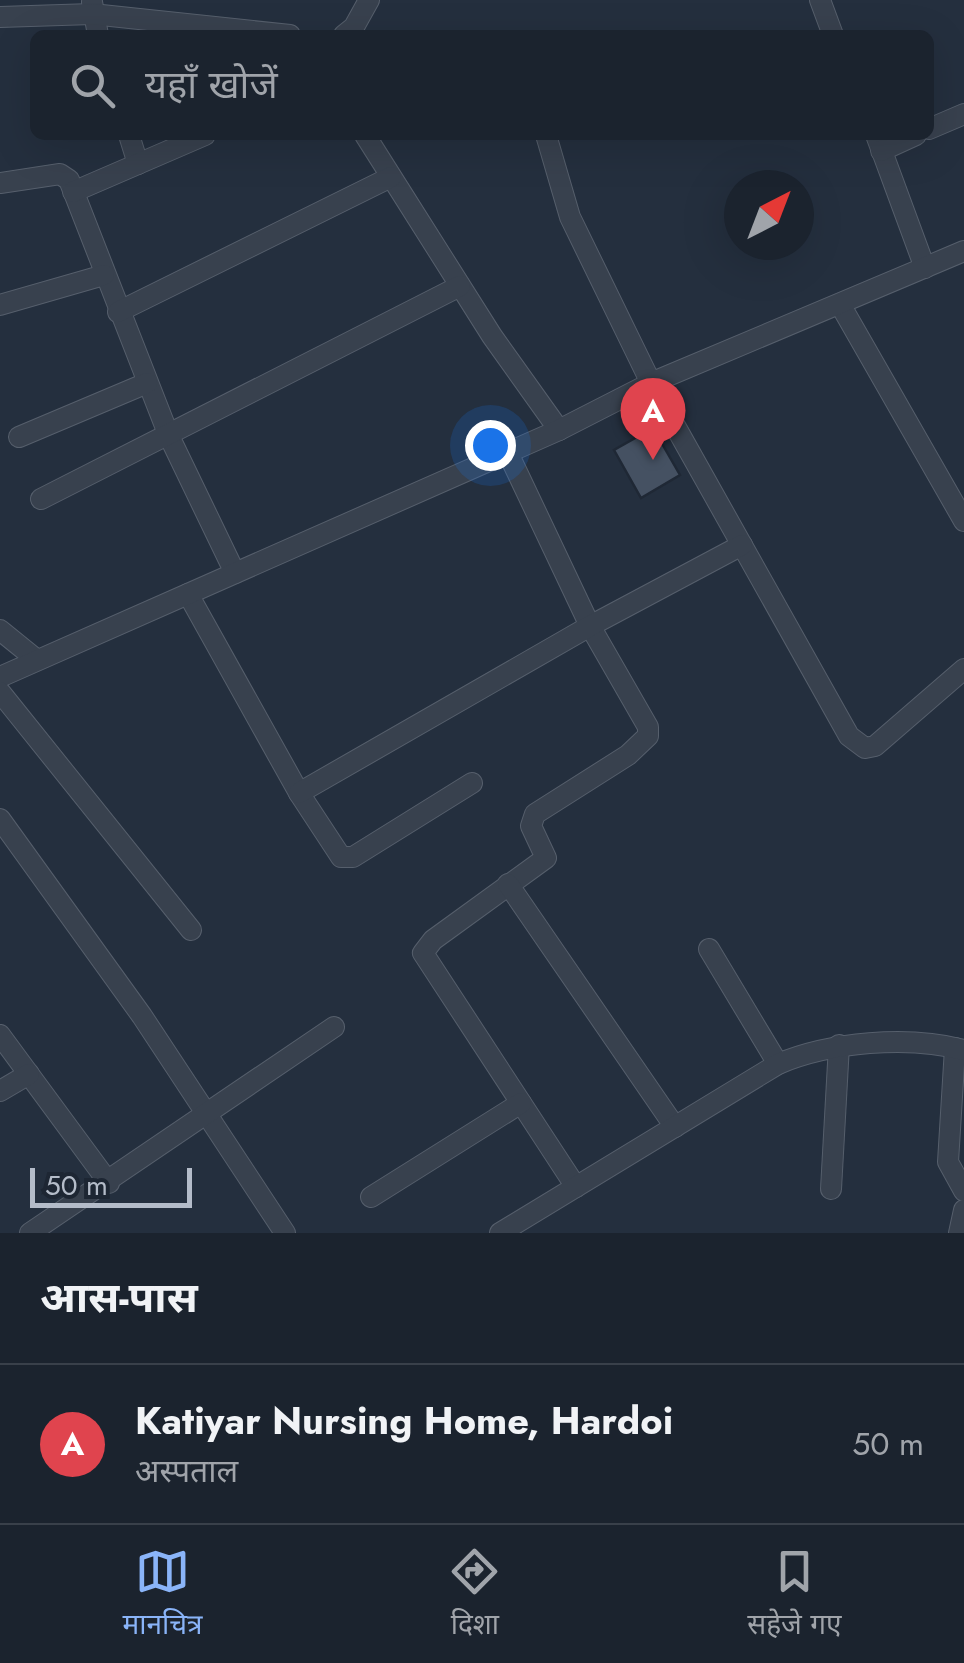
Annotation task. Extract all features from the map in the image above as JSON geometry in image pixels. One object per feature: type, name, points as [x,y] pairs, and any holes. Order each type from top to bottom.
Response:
[{"type":"street","points":[[350,30],[369,0]]},
{"type":"street","points":[[820,0],[830,30]]},
{"type":"street","points":[[0,17],[92,7],[255,30]]},
{"type":"street","points":[[934,127],[964,114]]},
{"type":"street","points":[[131,140],[138,164]]},
{"type":"street","points":[[73,192],[193,140]]},
{"type":"street","points":[[368,140],[460,286],[559,430]]},
{"type":"street","points":[[547,140],[570,216],[651,383],[835,716],[858,744],[875,746],[964,669]]},
{"type":"street","points":[[878,143],[925,268]]},
{"type":"street","points":[[0,183],[60,174],[69,180],[169,436],[235,573]]},
{"type":"street","points":[[118,312],[391,177]]},
{"type":"street","points":[[0,677],[559,430],[651,383],[964,251]]},
{"type":"street","points":[[0,305],[104,275]]},
{"type":"street","points":[[41,499],[460,286]]},
{"type":"street","points":[[841,306],[964,521]]},
{"type":"street","points":[[19,438],[147,382]]},
{"type":"street","points":[[508,453],[590,626],[648,727],[648,736],[628,754],[535,814],[531,826],[546,858],[433,940],[424,953],[576,1187]]},
{"type":"street","points":[[300,793],[590,626],[742,545]]},
{"type":"street","points":[[188,594],[336,852],[346,858],[472,783]]},
{"type":"street","points":[[0,630],[37,660]]},
{"type":"street","points":[[0,692],[192,930]]},
{"type":"street","points":[[0,819],[207,1112],[285,1233]]},
{"type":"street","points":[[508,884],[675,1128]]},
{"type":"street","points":[[709,949],[778,1064]]},
{"type":"street","points":[[30,1233],[334,1027]]},
{"type":"street","points":[[0,1034],[109,1183]]},
{"type":"street","points":[[831,1189],[839,1044]]},
{"type":"street","points":[[500,1233],[778,1064],[839,1044],[960,1049],[948,1162],[964,1191]]},
{"type":"street","points":[[0,1091],[29,1074]]},
{"type":"street","points":[[372,1197],[521,1103]]},
{"type":"street","points":[[959,1233],[964,1210]]},
{"type":"building","points":[[653,428],[680,475],[641,498],[614,450]]},
{"type":"place","name":"Katiyar Nursing Home, Hardoi","points":[[653,460]]}]
